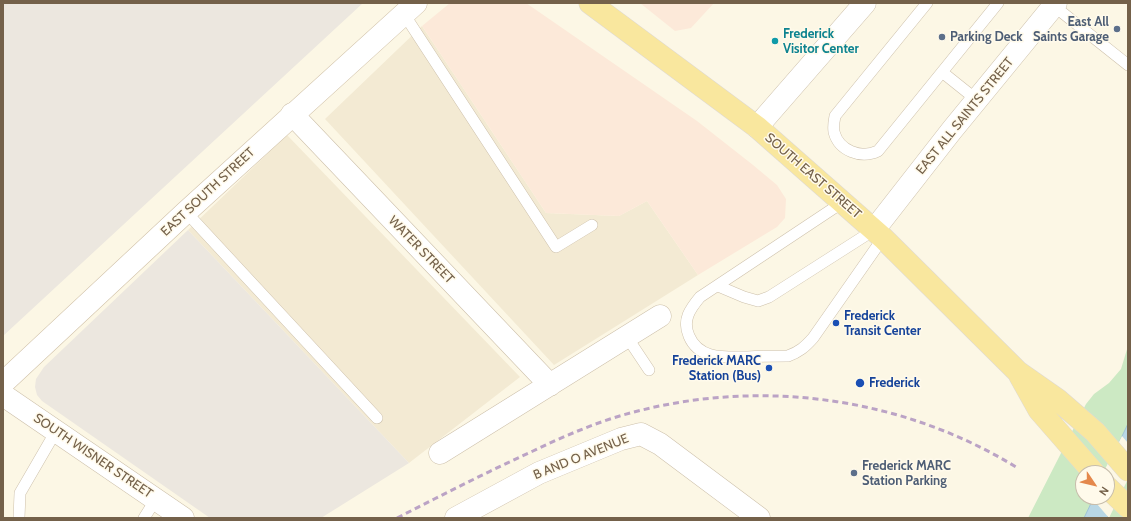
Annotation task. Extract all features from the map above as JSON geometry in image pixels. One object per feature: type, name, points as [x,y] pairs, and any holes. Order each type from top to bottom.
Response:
[{"type":"main road","name":"SOUTH EAST STREET","points":[[590,3],[757,127],[878,234],[1018,372],[1063,405],[1095,432],[1128,470]]},
{"type":"main road","name":"SOUTH EAST STREET","points":[[1018,372],[1039,410],[1087,465]]},
{"type":"street","points":[[757,127],[864,3]]},
{"type":"street","name":"EAST ALL SAINTS STREET","points":[[878,234],[977,100],[1055,4]]},
{"type":"street","name":"EAST SOUTH STREET","points":[[3,383],[292,114],[410,9]]},
{"type":"street","name":"WATER STREET","points":[[292,114],[550,385]]},
{"type":"street","points":[[440,453],[660,316]]},
{"type":"street","name":"SOUTH WISNER STREET","points":[[3,395],[183,518]]},
{"type":"street","name":"B AND O AVENUE","points":[[456,518],[539,473],[621,439],[641,434],[660,444],[703,476],[737,512]]},
{"type":"street","points":[[737,512],[759,518]]},
{"type":"lane","points":[[927,3],[835,116],[834,131],[836,138],[847,149],[862,155],[873,154],[878,151],[998,3]]},
{"type":"lane","points":[[1055,4],[1128,65]]},
{"type":"lane","points":[[410,9],[556,247],[592,225]]},
{"type":"lane","points":[[942,72],[977,100]]},
{"type":"lane","points":[[843,202],[700,297],[690,309],[685,321],[687,332],[691,341],[701,351],[719,358],[788,356],[798,352],[809,342],[878,234]]},
{"type":"lane","points":[[186,212],[377,418]]},
{"type":"lane","points":[[718,286],[758,301],[769,297],[878,234]]},
{"type":"lane","points":[[627,337],[649,370]]},
{"type":"lane","points":[[19,518],[20,493],[56,431]]},
{"type":"lane","points":[[144,518],[156,500]]},
{"type":"shaded area","points":[[3,3],[363,3],[3,336]]},
{"type":"shaded area","points":[[450,3],[526,3],[697,121],[753,165],[777,185],[786,199],[785,218],[777,227],[698,275],[647,201],[619,216],[546,213],[422,26]]},
{"type":"shaded area","points":[[640,3],[714,3],[691,28],[675,31]]},
{"type":"shaded area","points":[[422,26],[546,213],[619,216],[647,201],[698,275],[554,365],[325,119]]},
{"type":"shaded area","points":[[287,135],[520,377],[409,463],[188,230]]},
{"type":"shaded area","points":[[188,230],[409,463],[321,518],[210,518],[42,401],[37,395],[35,387],[36,379],[44,367]]},
{"type":"green space","points":[[1128,346],[1128,518],[1028,518],[1086,404],[1094,394],[1109,383],[1121,369]]},
{"type":"water","points":[[1128,424],[1128,474],[1115,501],[1115,465],[1109,465]]},
{"type":"water","points":[[1090,505],[1113,505],[1107,518],[1084,518]]},
{"type":"pier","points":[[1122,436],[1128,443],[1128,479],[1109,518],[1098,505],[1115,505],[1115,465],[1107,465]]},
{"type":"railway","points":[[397,518],[499,467],[590,426],[610,419],[661,406],[713,398],[766,396],[818,399],[870,408],[920,422],[969,442],[1016,467]]},
{"type":"place","name":"East All Saints Garage","points":[[1117,29]]},
{"type":"place","name":"Parking Deck","points":[[942,37]]},
{"type":"place","name":"Frederick Visitor Center","points":[[775,41]]},
{"type":"place","name":"Frederick Transit Center","points":[[836,323]]},
{"type":"place","name":"Frederick MARC Station (Bus)","points":[[769,368]]},
{"type":"place","name":"Frederick","points":[[860,383]]},
{"type":"place","name":"Frederick MARC Station Parking","points":[[854,473]]}]
